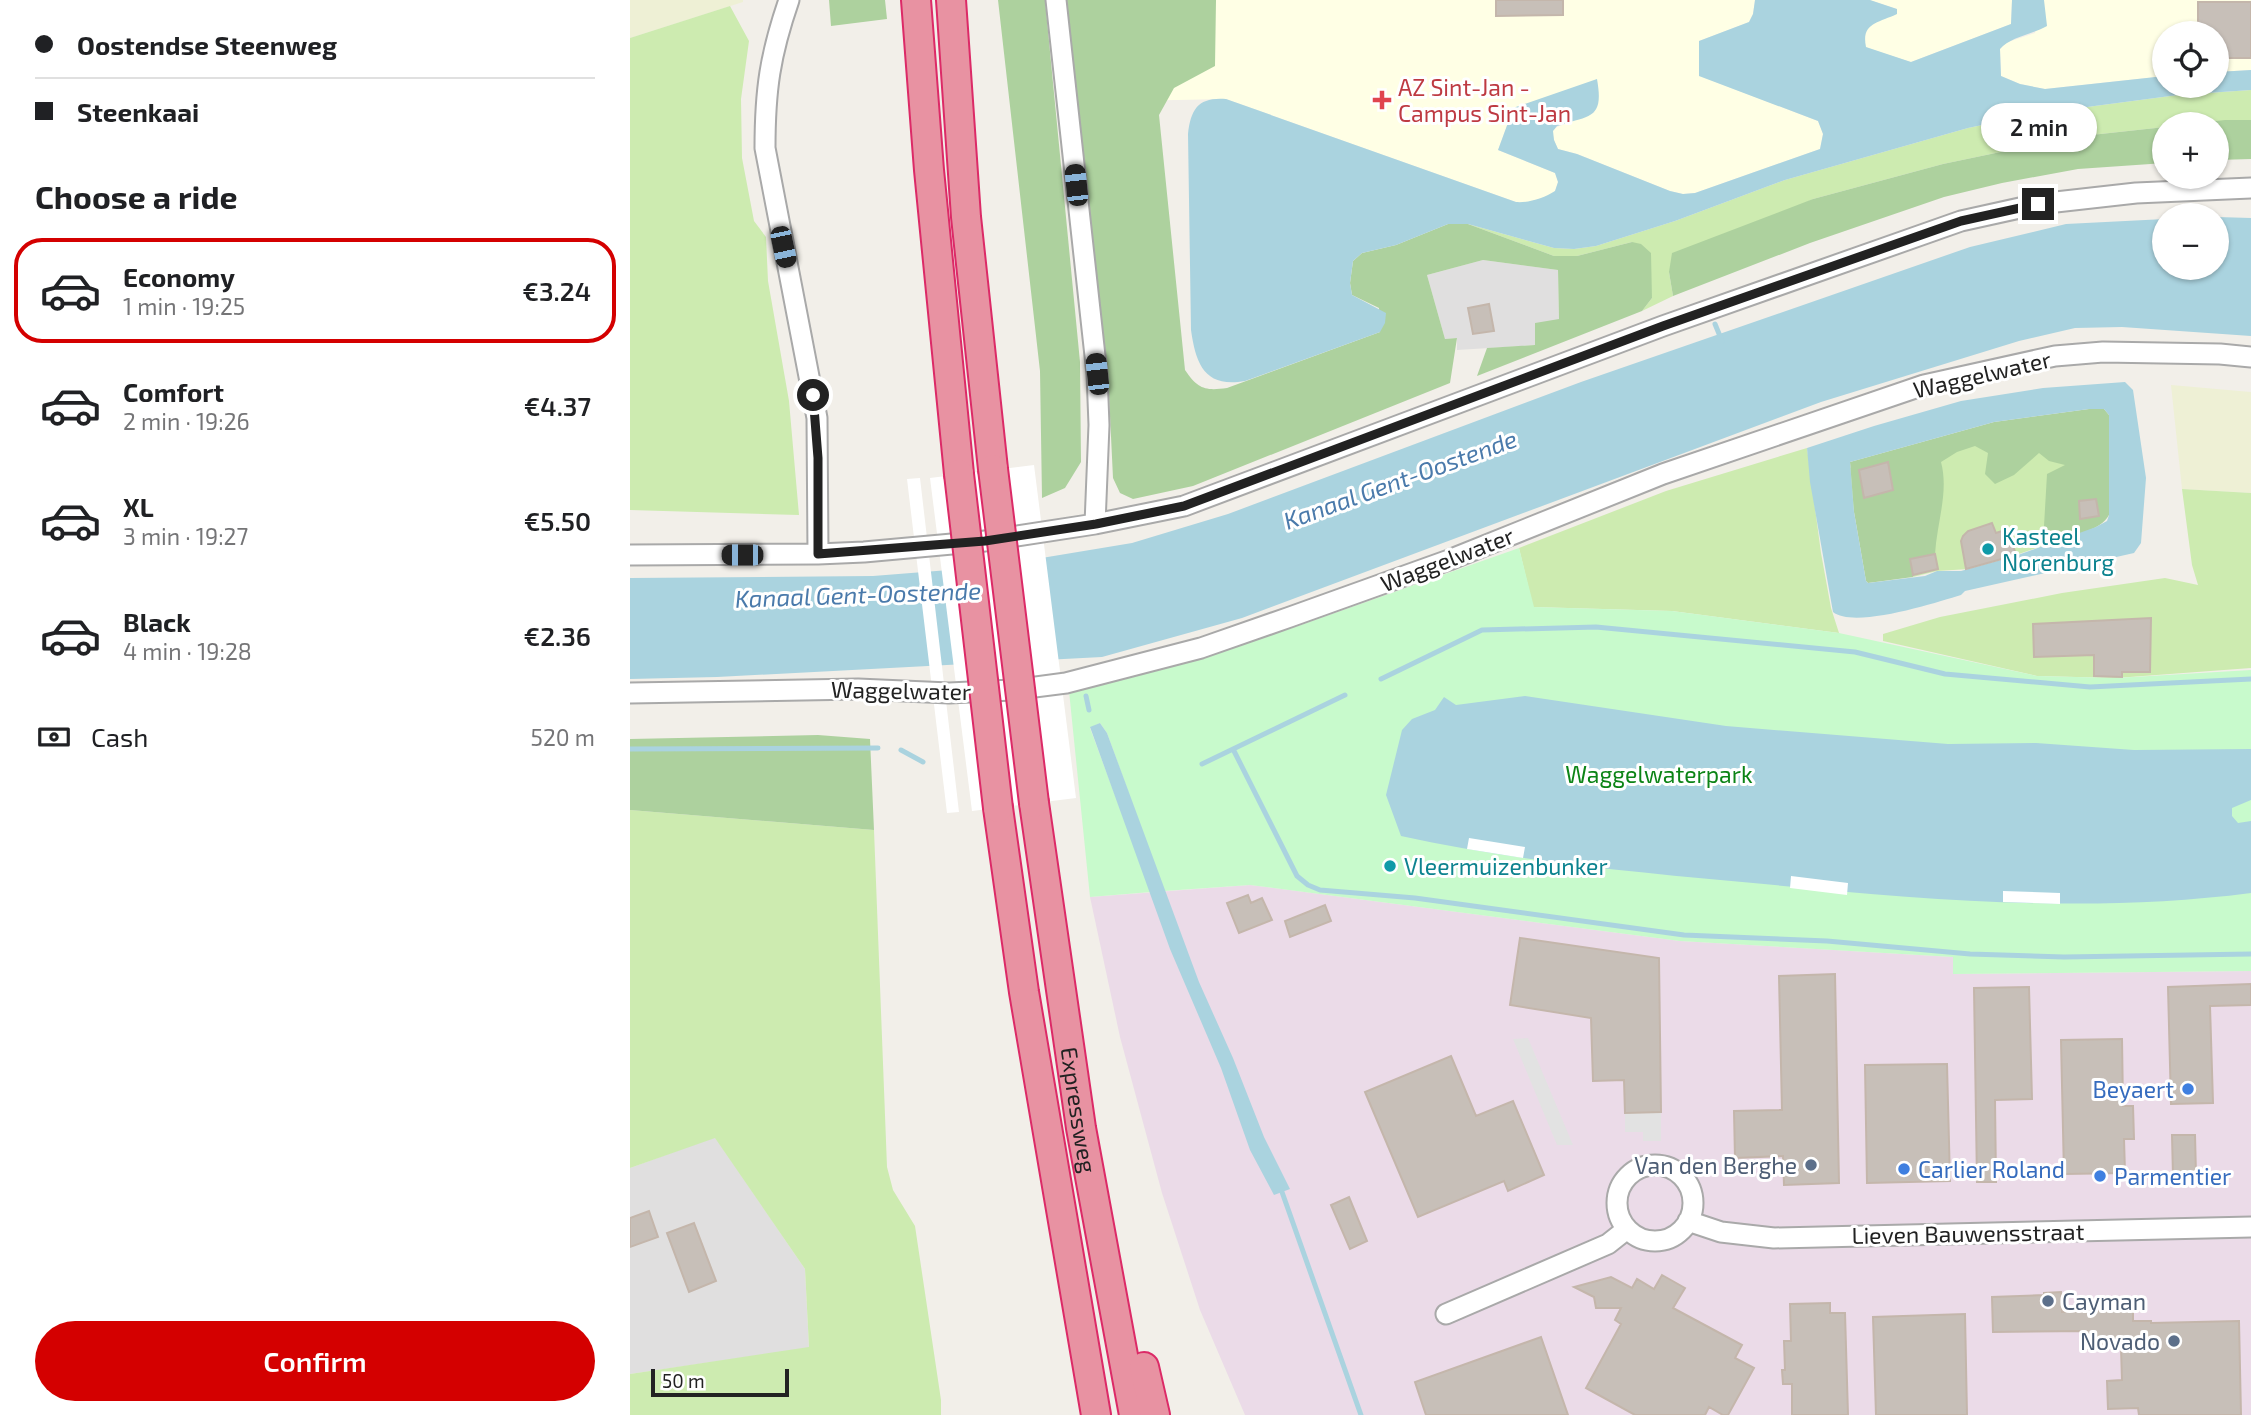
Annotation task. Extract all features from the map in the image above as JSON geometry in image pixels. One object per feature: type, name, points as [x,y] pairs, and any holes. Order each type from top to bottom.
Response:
[{"type":"highway","name":"Expressweg","points":[[916,0],[929,170],[959,474],[998,808],[1024,992],[1096,1415]]},
{"type":"highway","name":"Expressweg","points":[[951,0],[966,217],[993,470],[1034,803],[1081,1128],[1134,1415]]},
{"type":"highway","points":[[1109,1278],[1132,1314],[1155,1415]]},
{"type":"highway","points":[[1078,1415],[1075,1390],[1080,1326]]},
{"type":"street","points":[[789,0],[768,70],[765,148],[817,418],[818,554]]},
{"type":"street","points":[[1056,0],[1097,374],[1099,425],[1096,524]]},
{"type":"street","points":[[630,555],[818,554],[985,541],[1096,524],[1184,506],[1663,326],[1961,221],[2050,203],[2136,193],[2251,188]]},
{"type":"street","name":"Waggelwater","points":[[630,693],[858,689],[949,693],[1012,690],[1066,683],[1201,648],[1449,560],[1663,474],[1924,385],[2055,356],[2103,352],[2220,354],[2251,358]]},
{"type":"street","points":[[1656,1165],[1670,1168],[1688,1185],[1692,1197],[1688,1222],[1669,1238],[1657,1241],[1644,1239],[1627,1229],[1620,1219],[1617,1197],[1622,1184],[1630,1174],[1642,1167],[1656,1165]]},
{"type":"street","name":"Lieven Bauwensstraat","points":[[1688,1222],[1721,1232],[1774,1238],[2251,1227]]},
{"type":"street","points":[[1446,1314],[1608,1244],[1627,1229]]},
{"type":"shaded area","points":[[630,0],[743,0],[743,2],[630,38]]},
{"type":"shaded area","name":"AZ Sint-Jan - Campus Sint-Jan","points":[[1065,0],[1755,0],[1749,22],[1699,41],[1700,76],[1818,121],[1823,134],[1820,149],[1695,193],[1683,194],[1558,149],[1552,131],[1595,112],[1510,109],[1509,120],[1498,150],[1555,173],[1558,182],[1555,191],[1548,196],[1526,203],[1516,202],[1226,99],[1076,102]]},
{"type":"shaded area","points":[[1870,0],[2012,0],[2011,24],[1911,62],[1866,48],[1863,35],[1867,28],[1897,9]]},
{"type":"shaded area","points":[[2044,0],[2251,0],[2251,70],[2229,71],[2229,21],[2152,21],[2152,77],[2045,89],[2020,84],[2001,76],[2000,49],[2005,43],[2035,33]]},
{"type":"shaded area","points":[[1483,260],[1558,270],[1559,320],[1536,345],[1457,350],[1457,338],[1445,339],[1427,275]]},
{"type":"shaded area","points":[[2171,385],[2251,392],[2251,493],[2182,489]]},
{"type":"shaded area","points":[[1250,885],[1680,941],[1953,957],[1953,974],[2251,971],[2251,1415],[1245,1415],[1200,1310],[1162,1193],[1120,1037],[1090,897]]},
{"type":"shaded area","points":[[1528,1038],[1573,1145],[1557,1145],[1513,1039]]},
{"type":"shaded area","points":[[1661,1112],[1661,1141],[1643,1141],[1643,1132],[1625,1132],[1625,1113]]},
{"type":"shaded area","points":[[715,1137],[805,1269],[809,1348],[630,1374],[630,1168]]},
{"type":"green space","points":[[829,0],[885,0],[887,19],[831,26]]},
{"type":"green space","points":[[998,0],[1045,0],[1080,362],[1081,462],[1065,488],[1042,498],[1040,371]]},
{"type":"green space","points":[[1065,0],[1216,0],[1215,66],[1174,88],[1159,115],[1185,370],[1198,385],[1213,389],[1227,388],[1380,332],[1379,308],[1352,295],[1350,283],[1353,261],[1362,253],[1396,245],[1448,224],[1468,224],[1554,256],[1577,256],[1632,242],[1641,244],[1651,253],[1652,298],[1642,311],[1477,376],[1487,348],[1535,345],[1535,323],[1559,319],[1558,270],[1483,260],[1427,275],[1445,339],[1457,338],[1450,383],[1193,486],[1133,499],[1120,493],[1113,478],[1108,374]]},
{"type":"green space","points":[[730,6],[749,41],[741,99],[742,158],[754,221],[766,237],[768,281],[789,401],[799,515],[630,510],[630,38]]},
{"type":"green space","points":[[2251,90],[2251,120],[2229,121],[2229,112],[2152,112],[2152,128],[2073,137],[1943,164],[1813,199],[1669,272],[1673,296],[1642,311],[1652,298],[1632,242],[1577,256],[1554,256],[1468,224],[1554,248],[1596,246],[1675,221],[1785,180],[1968,128],[2034,114],[2155,98],[2229,98],[2229,92]]},
{"type":"green space","points":[[2229,120],[2251,120],[2251,159],[2229,160]]},
{"type":"green space","points":[[2152,128],[2152,164],[2078,169],[1944,197],[1810,243],[1673,296],[1669,272],[1672,253],[1813,199],[1943,164],[2073,137]]},
{"type":"green space","points":[[2104,409],[2109,415],[2109,515],[2105,521],[2084,532],[2053,542],[2044,526],[2047,474],[2065,465],[2049,461],[2039,453],[2014,475],[1995,484],[1985,474],[1988,453],[1975,446],[1957,452],[1941,462],[1944,485],[1935,554],[1910,559],[1913,577],[1868,583],[1866,581],[1854,512],[1850,462],[1994,422]]},
{"type":"green space","points":[[2055,414],[2096,527],[1969,569],[1937,571],[1913,577],[1854,512],[1849,468]],"holes":[[[1935,554],[1937,569],[1913,575],[1910,559]]]},
{"type":"green space","points":[[1807,448],[1821,553],[1831,608],[1839,633],[1672,611],[1533,607],[1519,548],[1666,491]]},
{"type":"green space","points":[[2182,489],[2251,493],[2251,668],[2116,678],[2037,676],[1883,641],[1883,634],[1940,617],[2062,593],[2165,578],[2198,585],[2192,565]]},
{"type":"green space","name":"Waggelwaterpark","points":[[1519,548],[1534,607],[1672,611],[1839,633],[2037,676],[2116,678],[2251,670],[2251,971],[1953,974],[1953,957],[1680,941],[1250,885],[1164,891],[1107,733],[1100,723],[1090,728],[1151,892],[1090,897],[1069,691],[1295,627]]},
{"type":"green space","points":[[818,735],[870,739],[874,830],[630,810],[630,739]]},
{"type":"green space","points":[[630,810],[874,830],[887,1167],[893,1190],[915,1226],[941,1415],[630,1415],[630,1374],[809,1347],[805,1269],[715,1138],[630,1168]]},
{"type":"water","points":[[1755,0],[1870,0],[1897,9],[1897,14],[1869,28],[1865,39],[1866,47],[1911,62],[2011,24],[2012,0],[2044,0],[2047,26],[2010,41],[2000,49],[2001,76],[2020,84],[2045,89],[2152,77],[2152,98],[2155,98],[2034,114],[1968,128],[1785,180],[1675,221],[1596,246],[1554,248],[1468,224],[1448,224],[1396,245],[1362,253],[1353,261],[1350,283],[1352,295],[1386,313],[1380,332],[1245,381],[1220,381],[1205,371],[1196,354],[1191,330],[1188,134],[1191,117],[1203,102],[1226,99],[1521,202],[1551,194],[1558,182],[1555,173],[1498,150],[1509,120],[1510,109],[1597,79],[1599,92],[1596,109],[1586,117],[1557,126],[1553,131],[1558,149],[1670,191],[1695,193],[1820,149],[1823,134],[1818,121],[1699,76],[1699,41],[1749,22]]},
{"type":"water","points":[[2251,70],[2251,90],[2229,92],[2229,71]]},
{"type":"water","name":"Kanaal Gent-Oostende","points":[[2229,217],[2251,218],[2251,336],[2122,327],[2075,328],[2019,341],[1821,402],[1242,618],[1102,657],[630,679],[630,578],[873,576],[987,567],[1132,543],[1228,514],[1581,382],[1970,247],[2066,224],[2152,220],[2152,280],[2229,280]]},
{"type":"water","points":[[2125,382],[2133,390],[2146,478],[2141,543],[2134,553],[1965,591],[1961,595],[1895,613],[1858,618],[1833,612],[1810,482],[1807,448],[1961,401],[2043,388]],"holes":[[[2104,409],[2109,415],[2107,521],[2015,556],[1961,571],[1937,571],[1925,576],[1868,583],[1866,581],[1854,512],[1850,462],[1994,422]]]},
{"type":"water","points":[[1525,696],[1726,726],[1948,744],[2036,743],[2134,750],[2251,749],[2251,800],[2232,808],[2232,816],[2238,823],[2251,821],[2251,893],[2129,903],[2068,904],[1947,899],[1582,866],[1401,836],[1386,795],[1402,730],[1412,719],[1435,710],[1444,697],[1456,705]]},
{"type":"water","points":[[1100,723],[1107,733],[1199,982],[1264,1137],[1290,1189],[1274,1195],[1250,1150],[1221,1068],[1170,949],[1090,727]]},
{"type":"pier","points":[[1034,465],[1076,798],[972,811],[930,478]]},
{"type":"pier","points":[[920,478],[959,812],[947,813],[907,479]]},
{"type":"pier","points":[[1469,838],[1525,847],[1523,858],[1467,849]]},
{"type":"pier","points":[[1791,876],[1848,883],[1847,895],[1790,888]]},
{"type":"pier","points":[[2003,891],[2060,893],[2060,904],[2003,902]]},
{"type":"building","points":[[1496,0],[1563,0],[1563,15],[1496,16]]},
{"type":"building","points":[[2198,2],[2251,2],[2251,58],[2229,58],[2229,21],[2198,21]]},
{"type":"building","points":[[1489,304],[1494,331],[1473,334],[1468,308]]},
{"type":"building","points":[[1888,462],[1893,490],[1864,498],[1859,470]]},
{"type":"building","points":[[2096,499],[2099,516],[2080,519],[2079,501]]},
{"type":"building","name":"Kasteel Norenburg","points":[[1992,523],[1996,533],[2008,529],[2016,555],[1966,569],[1961,541],[1963,536],[1968,531]]},
{"type":"building","points":[[1935,554],[1938,569],[1913,575],[1910,559]]},
{"type":"building","points":[[2151,618],[2150,672],[2122,672],[2122,677],[2094,676],[2094,655],[2034,657],[2033,624]]},
{"type":"building","points":[[1248,895],[1251,903],[1262,898],[1272,920],[1239,933],[1227,903]]},
{"type":"building","points":[[1325,905],[1331,921],[1290,937],[1285,921]]},
{"type":"building","points":[[1520,938],[1659,958],[1661,1112],[1625,1113],[1624,1080],[1593,1081],[1591,1018],[1510,1005]]},
{"type":"building","points":[[1835,974],[1839,1183],[1784,1185],[1783,1156],[1735,1158],[1734,1111],[1782,1110],[1779,976]]},
{"type":"building","points":[[2251,984],[2251,1005],[2210,1006],[2213,1103],[2171,1104],[2168,987]]},
{"type":"building","points":[[2029,987],[2032,1099],[1995,1100],[1996,1182],[1977,1182],[1974,988]]},
{"type":"building","points":[[2122,1039],[2123,1106],[2133,1106],[2134,1139],[2124,1139],[2125,1173],[2064,1174],[2061,1040]]},
{"type":"building","points":[[1451,1056],[1476,1116],[1513,1101],[1544,1175],[1508,1191],[1504,1181],[1418,1217],[1365,1092]]},
{"type":"building","points":[[1947,1064],[1950,1181],[1867,1183],[1865,1065]]},
{"type":"building","points":[[2172,1135],[2195,1135],[2196,1175],[2173,1176]]},
{"type":"building","points":[[1349,1197],[1367,1241],[1350,1249],[1331,1205]]},
{"type":"building","points":[[649,1211],[658,1237],[630,1247],[630,1218]]},
{"type":"building","points":[[694,1223],[716,1281],[689,1292],[667,1233]]},
{"type":"building","points":[[1662,1275],[1685,1288],[1673,1308],[1742,1345],[1735,1358],[1754,1368],[1728,1415],[1709,1407],[1705,1415],[1635,1415],[1586,1388],[1621,1324],[1615,1320],[1621,1308],[1596,1308],[1594,1297],[1574,1287],[1611,1277],[1632,1288],[1637,1279],[1654,1289]]},
{"type":"building","points":[[2061,1292],[2062,1312],[2133,1310],[2133,1321],[2151,1323],[2239,1321],[2241,1415],[2139,1415],[2138,1408],[2108,1409],[2107,1381],[2122,1380],[2121,1348],[2087,1349],[2087,1331],[1993,1332],[1992,1297]]},
{"type":"building","points":[[1830,1303],[1830,1313],[1845,1313],[1848,1415],[1792,1415],[1792,1384],[1783,1384],[1782,1370],[1785,1370],[1784,1341],[1791,1341],[1790,1304]]},
{"type":"building","points":[[1965,1314],[1967,1415],[1876,1415],[1873,1317]]},
{"type":"building","points":[[1541,1337],[1568,1415],[1426,1415],[1415,1382]]},
{"type":"waterway","points":[[1715,324],[1722,341]]},
{"type":"waterway","points":[[1381,679],[1482,630],[1596,627],[1855,652],[1945,674],[2090,687],[2251,679]]},
{"type":"waterway","points":[[1202,764],[1345,695]]},
{"type":"waterway","points":[[1086,696],[1089,710]]},
{"type":"waterway","points":[[630,749],[878,748]]},
{"type":"waterway","points":[[1233,749],[1297,876],[1320,890],[1415,898],[1684,935],[1827,941],[1970,954],[2064,957],[2251,954]]},
{"type":"waterway","points":[[901,750],[923,762]]},
{"type":"waterway","points":[[1282,1192],[1361,1415]]},
{"type":"place","name":"AZ Sint-Jan - Campus Sint-Jan","points":[[1382,100]]},
{"type":"place","name":"Kasteel Norenburg","points":[[1988,549]]},
{"type":"place","name":"Vleermuizenbunker","points":[[1390,866]]},
{"type":"place","name":"Beyaert","points":[[2188,1089]]},
{"type":"place","name":"Van den Berghe","points":[[1811,1165]]},
{"type":"place","name":"Carlier Roland","points":[[1904,1169]]},
{"type":"place","name":"Parmentier","points":[[2100,1176]]},
{"type":"place","name":"Cayman","points":[[2048,1301]]},
{"type":"place","name":"Novado","points":[[2174,1341]]},
{"type":"route","points":[[813,395],[817,418],[818,554],[985,541],[1096,524],[1184,506],[1663,326],[1961,221],[2038,204]]}]
